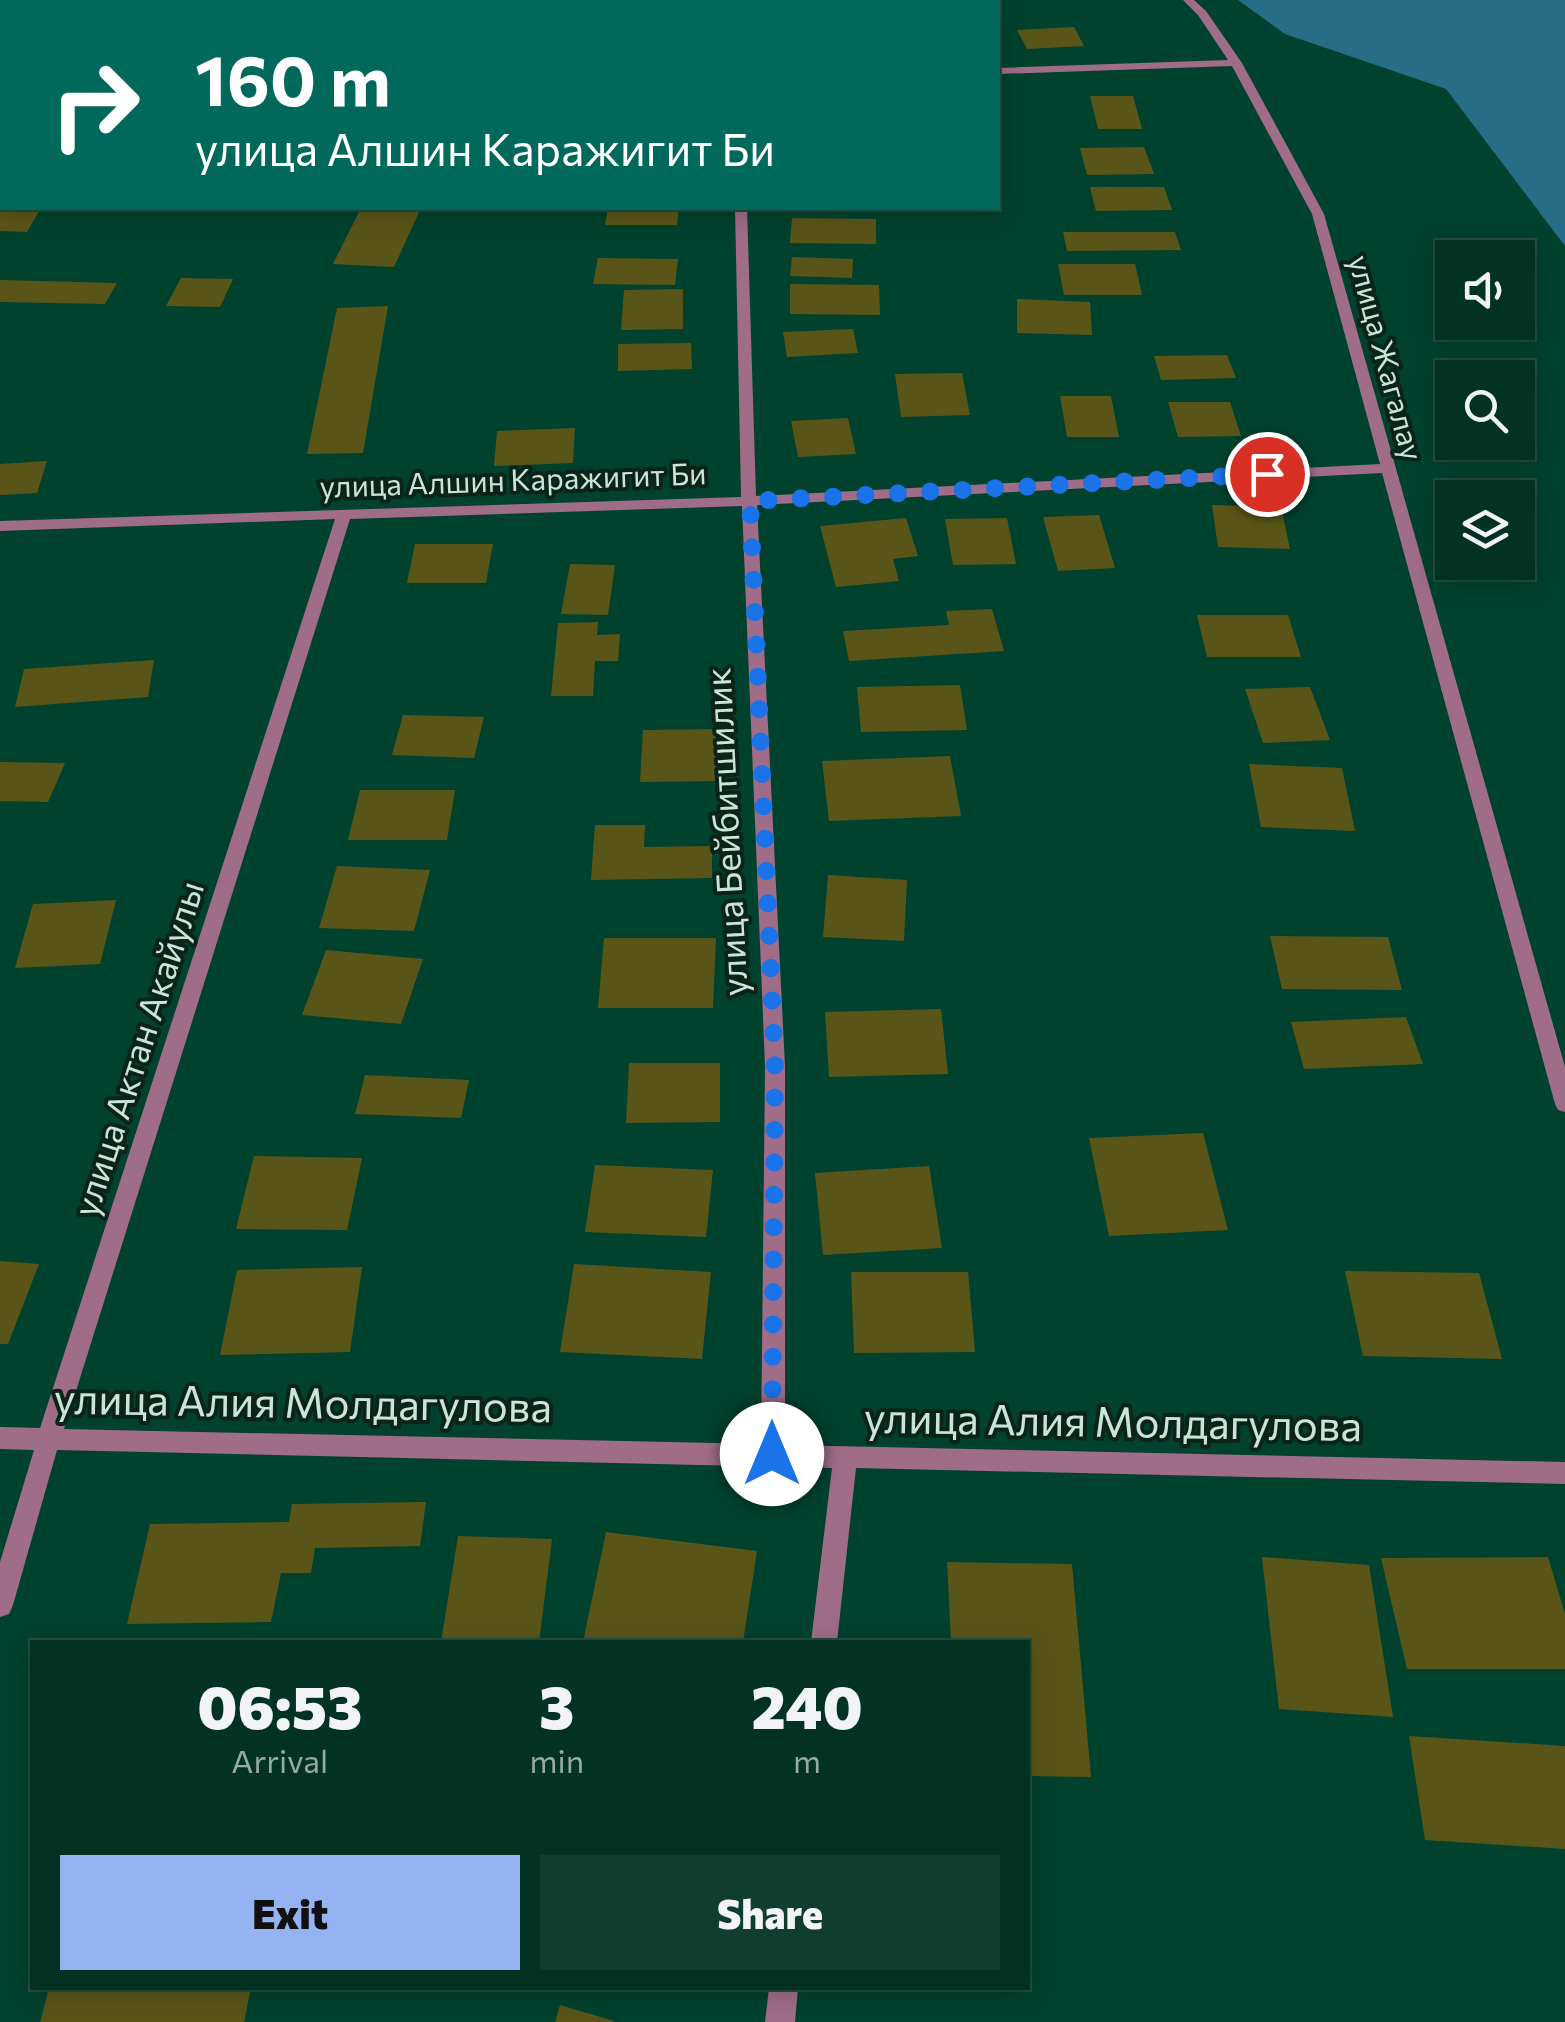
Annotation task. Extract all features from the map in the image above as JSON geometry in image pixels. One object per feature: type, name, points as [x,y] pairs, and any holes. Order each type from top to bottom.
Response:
[{"type":"street","name":"улица Жагалау","points":[[1188,0],[1202,13],[1236,63],[1318,214],[1565,1104]]},
{"type":"street","points":[[1000,71],[1236,63]]},
{"type":"street","name":"улица Бейбитшилик","points":[[741,210],[775,1066],[772,1454]]},
{"type":"street","name":"улица Алшин Каражигит Би","points":[[0,526],[750,501],[1386,468]]},
{"type":"street","name":"улица Актан Акайулы","points":[[0,1606],[344,514]]},
{"type":"street","name":"улица Алия Молдагулова","points":[[0,1438],[1565,1472]]},
{"type":"street","points":[[824,1640],[846,1456]]},
{"type":"street","points":[[780,2022],[784,1990]]},
{"type":"water","points":[[1238,0],[1565,0],[1565,246],[1446,89],[1285,34]]},
{"type":"building","points":[[1074,27],[1084,46],[1027,49],[1017,30]]},
{"type":"building","points":[[1090,96],[1133,96],[1142,129],[1098,129]]},
{"type":"building","points":[[1144,147],[1154,174],[1087,175],[1080,148]]},
{"type":"building","points":[[1090,187],[1164,187],[1172,210],[1096,211]]},
{"type":"building","points":[[0,210],[40,210],[27,232],[0,231]]},
{"type":"building","points":[[360,210],[420,210],[394,267],[333,264]]},
{"type":"building","points":[[608,210],[679,210],[677,225],[605,225]]},
{"type":"building","points":[[792,218],[876,219],[876,244],[790,243]]},
{"type":"building","points":[[1063,232],[1175,232],[1181,250],[1067,251]]},
{"type":"building","points":[[792,257],[853,259],[852,278],[790,276]]},
{"type":"building","points":[[598,258],[678,259],[675,285],[593,284]]},
{"type":"building","points":[[1058,264],[1135,264],[1142,295],[1064,295]]},
{"type":"building","points":[[181,278],[233,279],[220,307],[166,306]]},
{"type":"building","points":[[0,280],[117,283],[105,304],[0,302]]},
{"type":"building","points":[[790,284],[879,285],[880,315],[790,314]]},
{"type":"building","points":[[683,289],[683,329],[621,330],[624,290]]},
{"type":"building","points":[[1017,299],[1090,302],[1092,335],[1017,333]]},
{"type":"building","points":[[388,306],[363,453],[307,454],[337,308]]},
{"type":"building","points":[[853,329],[858,353],[787,357],[783,332]]},
{"type":"building","points":[[691,343],[692,369],[618,371],[618,344]]},
{"type":"building","points":[[1227,355],[1236,378],[1161,380],[1154,356]]},
{"type":"building","points":[[962,373],[970,415],[901,417],[895,374]]},
{"type":"building","points":[[1060,396],[1111,396],[1119,437],[1067,437]]},
{"type":"building","points":[[1168,402],[1230,402],[1241,436],[1178,437]]},
{"type":"building","points":[[848,418],[856,454],[798,457],[791,421]]},
{"type":"building","points":[[575,428],[573,463],[494,466],[497,431]]},
{"type":"building","points":[[47,461],[37,493],[0,495],[0,464]]},
{"type":"building","points":[[1212,505],[1281,507],[1290,549],[1218,547]]},
{"type":"building","points":[[1099,515],[1115,568],[1058,571],[1043,517]]},
{"type":"building","points":[[906,518],[918,556],[893,559],[899,581],[836,587],[820,526]]},
{"type":"building","points":[[1007,518],[1016,564],[953,565],[945,519]]},
{"type":"building","points":[[415,544],[493,544],[486,583],[407,583]]},
{"type":"building","points":[[570,564],[615,565],[608,615],[561,614]]},
{"type":"building","points":[[992,609],[1004,651],[849,661],[843,631],[949,625],[946,611]]},
{"type":"building","points":[[1197,615],[1288,615],[1301,657],[1207,657]]},
{"type":"building","points":[[598,622],[597,635],[620,634],[618,661],[595,661],[593,696],[551,696],[558,623]]},
{"type":"building","points":[[154,660],[148,697],[15,707],[24,669]]},
{"type":"building","points":[[960,685],[967,730],[861,732],[857,687]]},
{"type":"building","points":[[1310,687],[1330,740],[1263,743],[1245,689]]},
{"type":"building","points":[[403,715],[484,717],[474,758],[392,755]]},
{"type":"building","points":[[725,729],[724,781],[640,782],[643,730]]},
{"type":"building","points":[[950,756],[961,816],[829,821],[822,761]]},
{"type":"building","points":[[0,762],[65,763],[48,802],[0,801]]},
{"type":"building","points":[[1249,764],[1342,768],[1355,831],[1261,827]]},
{"type":"building","points":[[360,790],[455,790],[447,840],[348,840]]},
{"type":"building","points":[[595,825],[645,825],[644,847],[712,846],[712,878],[591,880]]},
{"type":"building","points":[[337,866],[430,870],[414,931],[319,928]]},
{"type":"building","points":[[828,875],[907,880],[904,941],[823,937]]},
{"type":"building","points":[[116,900],[100,964],[15,968],[33,904]]},
{"type":"building","points":[[1270,936],[1388,937],[1402,990],[1282,989]]},
{"type":"building","points":[[604,938],[716,938],[713,1008],[598,1008]]},
{"type":"building","points":[[326,950],[423,959],[401,1024],[302,1015]]},
{"type":"building","points":[[941,1009],[948,1074],[829,1077],[825,1012]]},
{"type":"building","points":[[1406,1017],[1423,1064],[1304,1069],[1291,1022]]},
{"type":"building","points":[[629,1063],[720,1063],[720,1122],[626,1123]]},
{"type":"building","points":[[365,1075],[469,1080],[461,1118],[355,1114]]},
{"type":"building","points":[[1203,1133],[1228,1230],[1109,1236],[1089,1138]]},
{"type":"building","points":[[254,1156],[362,1158],[347,1230],[236,1229]]},
{"type":"building","points":[[595,1165],[713,1170],[706,1237],[585,1232]]},
{"type":"building","points":[[929,1166],[942,1248],[823,1255],[815,1173]]},
{"type":"building","points":[[0,1261],[39,1264],[8,1344],[0,1344]]},
{"type":"building","points":[[574,1264],[711,1272],[702,1359],[560,1352]]},
{"type":"building","points":[[362,1267],[350,1352],[220,1355],[237,1270]]},
{"type":"building","points":[[1345,1271],[1479,1273],[1502,1359],[1363,1356]]},
{"type":"building","points":[[851,1272],[968,1272],[975,1352],[854,1353]]},
{"type":"building","points":[[426,1502],[420,1546],[315,1548],[311,1573],[281,1573],[271,1622],[127,1624],[150,1524],[289,1522],[292,1504]]},
{"type":"building","points":[[606,1532],[757,1551],[743,1640],[583,1640]]},
{"type":"building","points":[[458,1536],[552,1539],[539,1640],[441,1640]]},
{"type":"building","points":[[1262,1557],[1369,1565],[1393,1717],[1279,1709]]},
{"type":"building","points":[[1548,1557],[1565,1614],[1565,1669],[1407,1669],[1381,1558]]},
{"type":"building","points":[[947,1562],[1072,1564],[1091,1777],[1030,1776],[1030,1640],[951,1640]]},
{"type":"building","points":[[1409,1736],[1565,1746],[1565,1849],[1425,1840]]},
{"type":"building","points":[[48,1990],[251,1990],[244,2022],[40,2022]]},
{"type":"building","points":[[560,2005],[614,2021],[555,2022]]},
{"type":"route","points":[[772,1454],[775,1066],[750,501],[1267,474]]}]
